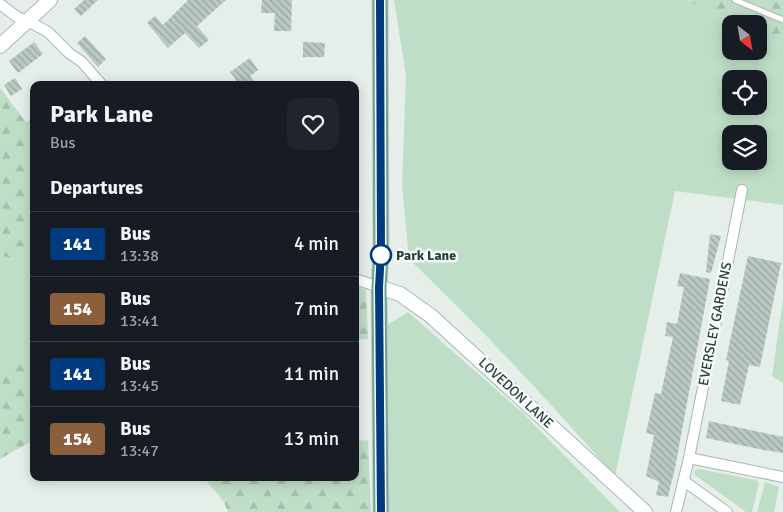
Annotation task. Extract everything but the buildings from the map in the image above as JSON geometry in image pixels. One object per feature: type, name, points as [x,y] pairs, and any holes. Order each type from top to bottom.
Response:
[{"type":"main road","points":[[380,0],[381,252],[379,287],[381,512]]},
{"type":"street","points":[[0,46],[50,0]]},
{"type":"street","points":[[0,4],[17,17],[48,32],[82,62],[99,81]]},
{"type":"street","name":"EVERSLEY GARDENS","points":[[676,512],[689,458],[742,190]]},
{"type":"street","points":[[359,280],[379,287]]},
{"type":"street","name":"LOVEDON LANE","points":[[379,287],[400,294],[431,316],[645,512]]},
{"type":"street","points":[[689,458],[783,477]]},
{"type":"street","points":[[684,481],[728,512]]},
{"type":"lane","points":[[735,0],[783,20]]},
{"type":"lane","points":[[381,495],[386,512]]},
{"type":"green space","points":[[394,0],[687,0],[722,21],[722,60],[768,60],[768,40],[783,46],[783,205],[675,191],[615,476],[514,365],[409,259],[402,185],[406,75]]},
{"type":"green space","points":[[687,0],[783,0],[783,46],[768,40],[768,15],[722,15],[722,21]]},
{"type":"green space","points":[[0,88],[26,122],[30,120],[30,263],[0,255]]},
{"type":"green space","points":[[0,255],[30,263],[30,344],[0,368]]},
{"type":"green space","points":[[359,287],[366,290],[368,339],[359,339]]},
{"type":"green space","points":[[783,299],[783,383],[772,376]]},
{"type":"green space","points":[[408,312],[524,414],[620,512],[389,512],[384,327]]},
{"type":"green space","points":[[30,344],[30,442],[0,459],[0,368]]},
{"type":"green space","points":[[368,440],[371,512],[228,512],[224,502],[206,481],[359,481],[359,441]]},
{"type":"green space","points":[[699,469],[756,480],[759,483],[752,512],[746,512],[695,475],[694,471]]},
{"type":"green space","points":[[765,482],[779,487],[774,512],[757,512]]},
{"type":"bus line","name":"141","points":[[380,0],[381,252],[379,287],[381,512]]},
{"type":"place","name":"Park Lane","points":[[381,255]]}]
